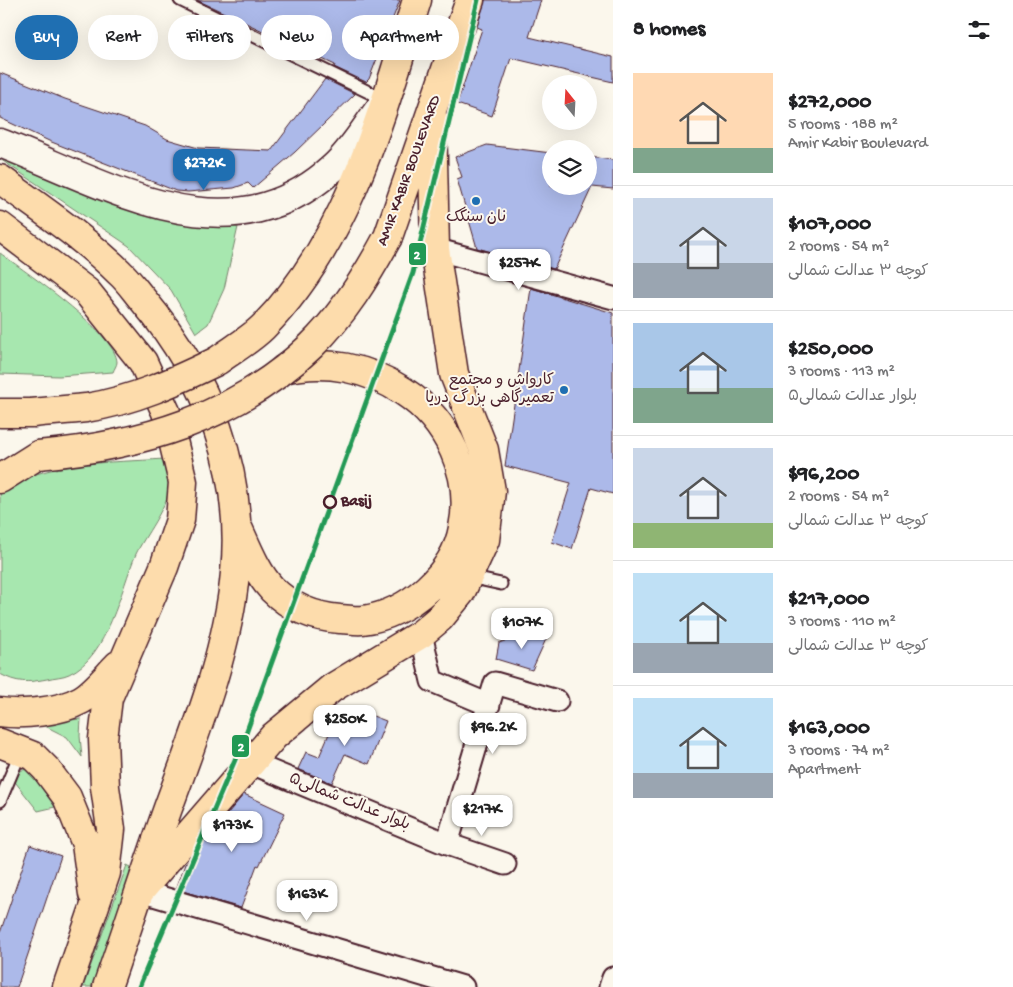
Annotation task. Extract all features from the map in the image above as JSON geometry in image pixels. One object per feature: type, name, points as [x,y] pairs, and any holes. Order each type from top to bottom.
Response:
[{"type":"main road","points":[[0,413],[86,408],[127,397],[182,378],[217,361],[262,328],[297,289],[324,246],[345,204],[386,100],[418,0]]},
{"type":"main road","name":"AMIR KABIR BOULEVARD","points":[[0,456],[38,455],[101,447],[177,426],[241,400],[284,369],[318,338],[367,276],[388,238],[432,115],[470,0]]},
{"type":"main road","points":[[0,143],[124,194],[184,211],[232,213],[261,210],[304,191],[335,166],[386,100]]},
{"type":"main road","points":[[140,891],[274,736],[332,688],[421,634],[440,618],[461,592],[485,540],[491,490],[484,450],[454,374],[435,250],[432,115]]},
{"type":"main road","points":[[0,179],[120,273],[164,324],[201,388],[219,430],[231,475],[236,525],[235,573],[222,643],[196,731],[107,987]]},
{"type":"main road","points":[[0,226],[87,292],[143,362],[166,412],[177,450],[183,482],[180,520],[148,608],[123,660],[108,698],[104,731],[105,787],[111,829],[106,873],[67,987]]},
{"type":"main road","points":[[236,525],[252,561],[271,588],[287,602],[319,617],[362,621],[394,612],[426,591],[450,561],[463,529],[464,493],[460,466],[450,440],[431,413],[410,395],[386,380],[359,369],[324,365],[296,366],[284,369]]},
{"type":"main road","points":[[0,479],[38,455]]},
{"type":"main road","points":[[0,712],[17,714],[46,710],[81,700],[123,660]]},
{"type":"main road","points":[[11,746],[34,756],[46,768],[67,797],[86,844],[95,909]]},
{"type":"street","points":[[435,250],[613,298]]},
{"type":"street","points":[[421,634],[432,681],[489,705]]},
{"type":"street","points":[[447,844],[495,683],[557,701]]},
{"type":"street","name":"بلوار عدالت شمالی۵","points":[[251,763],[447,844],[505,864]]},
{"type":"street","points":[[140,891],[463,987]]},
{"type":"street","points":[[610,987],[613,978]]},
{"type":"lane","points":[[180,0],[386,100]]},
{"type":"lane","points":[[468,577],[501,584]]},
{"type":"lane","points":[[0,801],[11,746]]},
{"type":"green space","points":[[0,155],[178,222],[238,227],[224,289],[208,324],[196,333],[171,290],[129,246],[0,159]]},
{"type":"green space","points":[[0,253],[67,303],[102,335],[113,350],[117,362],[113,372],[59,376],[0,374]]},
{"type":"green space","points":[[164,459],[169,482],[167,496],[160,513],[136,554],[112,620],[94,653],[82,665],[64,676],[28,682],[17,681],[0,674],[0,491],[38,473],[58,468]]},
{"type":"green space","points":[[81,719],[82,757],[67,737],[39,723]]},
{"type":"green space","points":[[28,769],[55,807],[38,811],[12,778],[12,772]]},
{"type":"green space","points":[[127,865],[131,867],[123,910],[96,987],[83,987]]},
{"type":"building","points":[[197,0],[400,0],[394,15],[342,15],[342,60],[376,60],[366,82],[334,67],[335,65],[324,60],[332,60],[332,15],[261,15],[261,30],[251,25],[251,15],[229,15]]},
{"type":"building","points":[[485,0],[541,0],[529,37],[613,57],[613,82],[598,78],[598,75],[583,75],[511,58],[492,116],[457,104],[482,29],[477,27]]},
{"type":"building","points":[[0,73],[65,99],[145,126],[167,139],[198,148],[271,151],[325,79],[355,94],[295,152],[253,188],[248,183],[234,188],[188,192],[176,191],[49,141],[0,118]]},
{"type":"building","points":[[487,145],[542,152],[542,195],[588,195],[554,269],[477,248],[457,179],[462,177],[455,157]]},
{"type":"building","points":[[597,158],[613,160],[613,189],[597,187]]},
{"type":"building","name":"کارواش و مجتمع تعمیرگاهی بزرگ دریا","points":[[531,288],[613,313],[613,494],[591,488],[572,549],[552,542],[571,483],[505,466]]},
{"type":"building","points":[[529,632],[547,637],[532,670],[496,659],[499,643]]},
{"type":"building","points":[[365,713],[386,721],[369,764],[345,754],[332,783],[298,769],[306,752],[319,757],[334,722],[345,726],[347,720],[355,723],[358,716],[363,718]]},
{"type":"building","points":[[244,794],[285,813],[259,866],[257,865],[241,908],[176,889],[185,864]]},
{"type":"building","points":[[30,845],[61,856],[17,987],[0,987],[0,933]]},
{"type":"metro line","name":"2","points":[[139,987],[245,736],[413,273],[478,0]]},
{"type":"place","name":"نان سنگک","points":[[476,201]]},
{"type":"place","name":"کارواش و مجتمع تعمیرگاهی بزرگ دریا","points":[[564,390]]},
{"type":"place","name":"Basij","points":[[330,502]]}]
